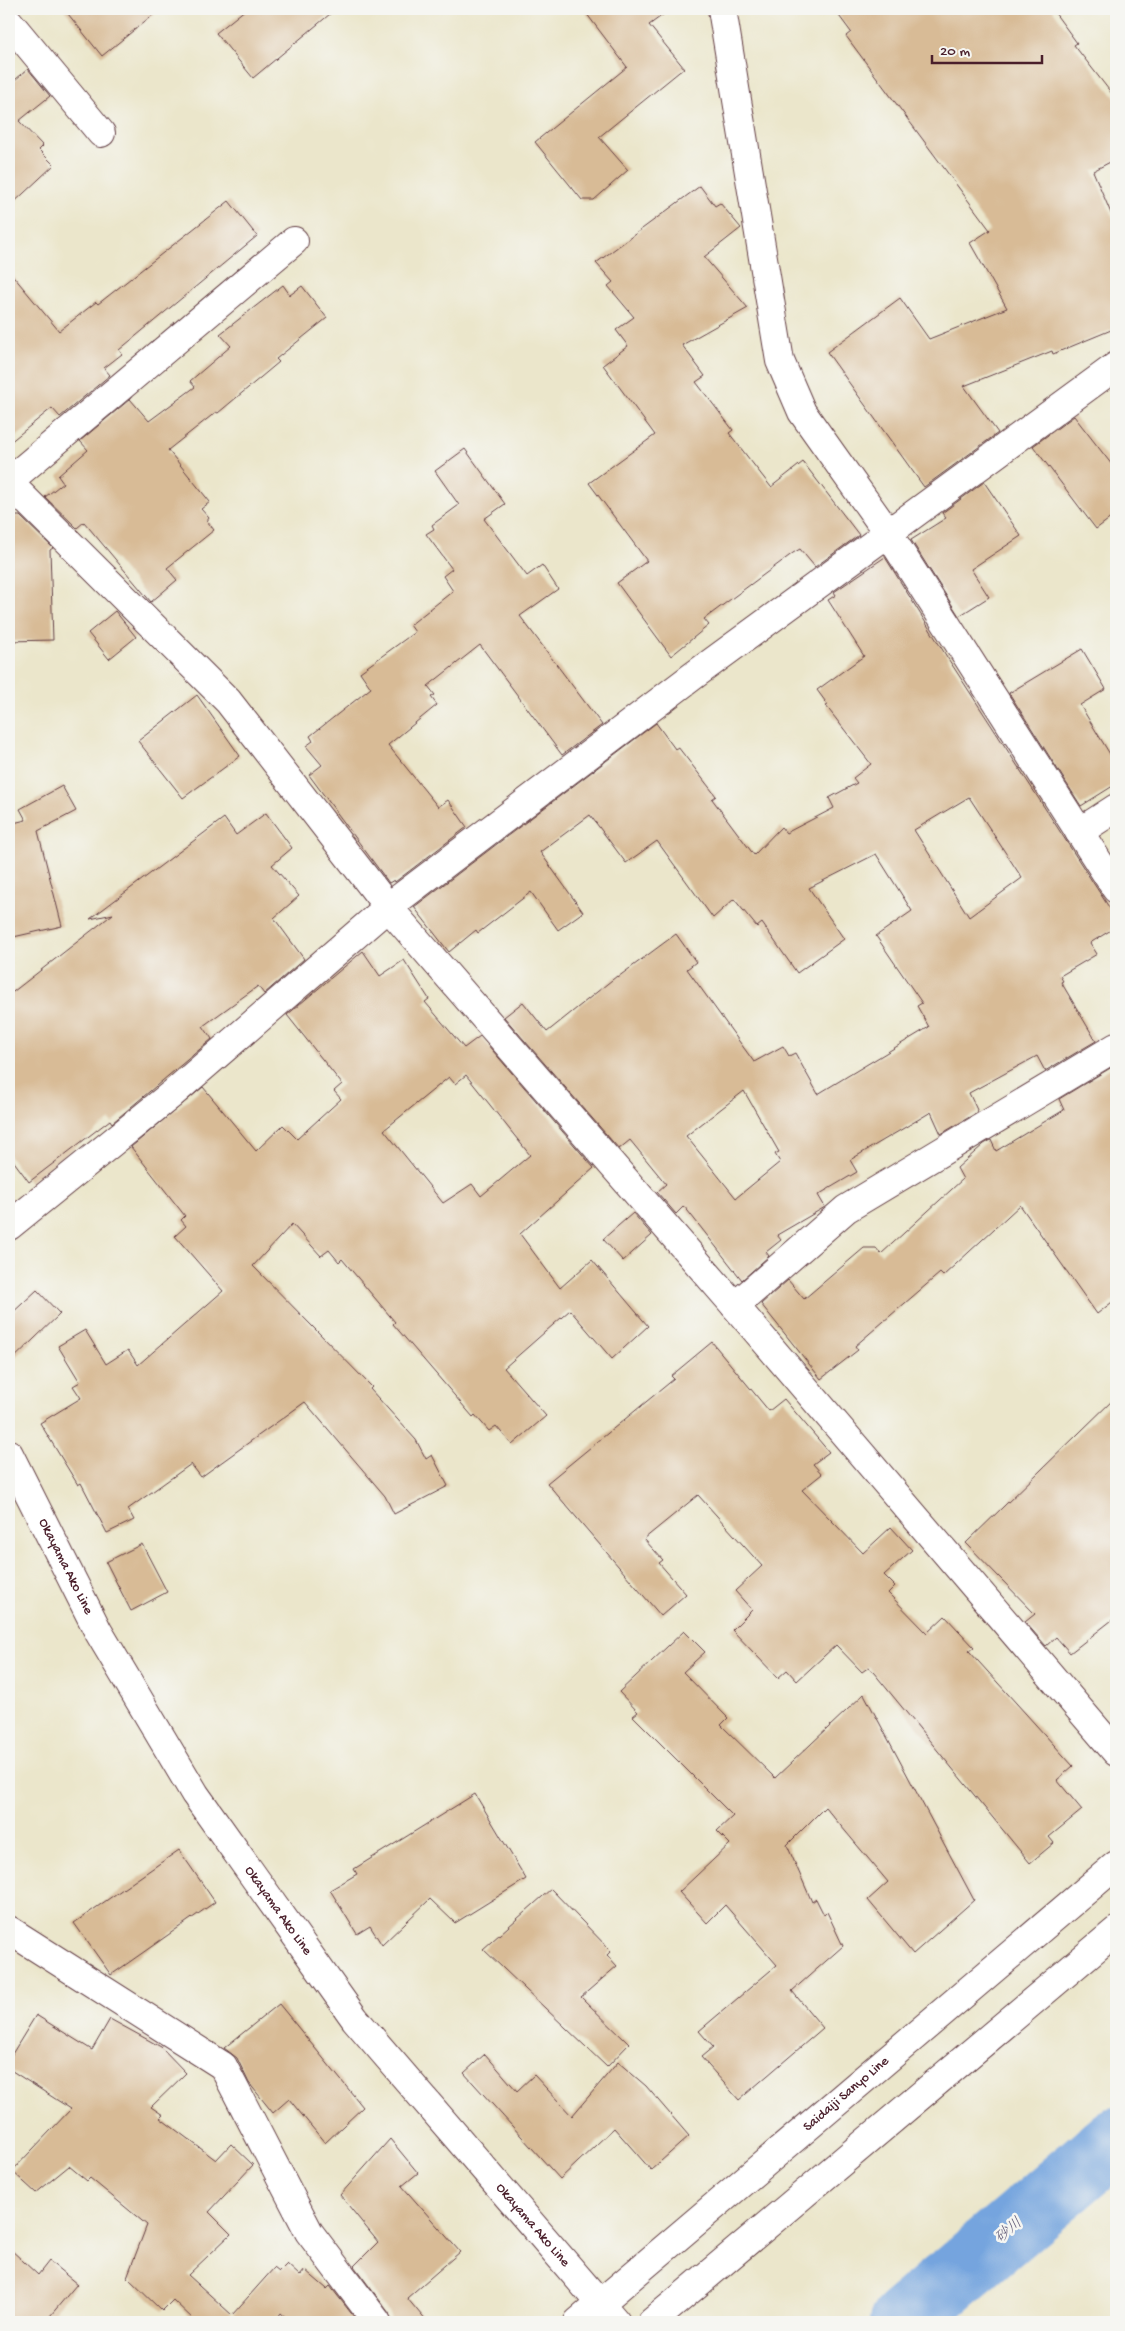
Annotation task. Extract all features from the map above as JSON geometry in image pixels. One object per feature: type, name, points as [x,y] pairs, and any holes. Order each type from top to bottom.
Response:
[{"type":"street","points":[[722,9],[780,361],[802,412],[888,533],[1116,889]]},
{"type":"street","points":[[11,28],[101,133]]},
{"type":"street","points":[[294,241],[9,482],[228,701],[388,907],[735,1306],[1116,1752]]},
{"type":"street","points":[[9,1226],[172,1094],[388,907],[693,676],[1116,366]]},
{"type":"street","points":[[1078,832],[1116,808]]},
{"type":"street","points":[[735,1306],[846,1209],[1116,1046]]},
{"type":"street","name":"Okayama Ako Line","points":[[9,1454],[98,1631],[195,1794],[355,2019],[608,2313]]},
{"type":"street","name":"Saidaiji Sanyo Line","points":[[578,2322],[608,2313],[1116,1864]]},
{"type":"street","points":[[652,2322],[1116,1931]]},
{"type":"street","points":[[12,1940],[223,2066],[310,2232],[377,2322]]},
{"type":"building","points":[[64,9],[160,9],[102,56]]},
{"type":"building","points":[[246,9],[336,9],[253,78],[216,33]]},
{"type":"building","points":[[583,9],[671,9],[649,25],[684,68],[599,137],[628,170],[594,200],[582,200],[535,142],[627,67]]},
{"type":"building","points":[[834,9],[1052,9],[1077,43],[1074,45],[1116,99],[1116,159],[1093,171],[1116,225],[1116,328],[1053,354],[1052,351],[964,386],[998,433],[924,487],[827,352],[900,298],[929,339],[1007,308],[970,243],[990,230],[846,36],[851,32]]},
{"type":"building","points":[[28,69],[50,96],[19,121],[43,146],[39,150],[54,165],[9,207],[9,85]]},
{"type":"building","points":[[700,186],[715,206],[720,203],[741,228],[704,257],[748,308],[682,345],[705,376],[696,382],[733,430],[729,433],[771,487],[803,462],[859,535],[815,567],[800,549],[793,553],[704,619],[709,625],[671,656],[617,583],[647,561],[589,483],[655,435],[603,365],[628,346],[616,330],[634,317],[608,286],[613,282],[596,263]]},
{"type":"building","points":[[229,201],[257,236],[119,350],[122,354],[104,368],[110,375],[60,417],[52,408],[9,443],[9,271],[59,331],[96,302],[98,304]]},
{"type":"building","points":[[283,285],[290,295],[302,286],[327,318],[276,359],[279,362],[218,413],[216,412],[168,450],[210,502],[201,509],[209,518],[207,521],[214,530],[167,568],[177,580],[151,602],[84,522],[77,528],[45,497],[63,483],[58,476],[88,450],[80,441],[130,399],[149,421],[195,387],[190,381],[231,346],[220,334]]},
{"type":"building","points":[[1074,416],[1116,470],[1116,514],[1096,529],[1033,446]]},
{"type":"building","points":[[465,449],[505,504],[484,519],[527,576],[542,565],[558,589],[520,616],[602,725],[562,755],[480,645],[428,686],[435,695],[431,697],[437,705],[388,745],[438,807],[448,800],[467,827],[395,882],[394,880],[389,883],[309,775],[322,765],[306,746],[313,741],[310,736],[371,688],[360,672],[415,632],[410,625],[453,591],[443,576],[452,569],[426,534],[434,529],[432,525],[459,505],[435,471]]},
{"type":"building","points":[[984,482],[1021,536],[971,569],[989,597],[959,616],[911,540],[946,518],[942,513]]},
{"type":"building","points":[[9,516],[20,516],[53,548],[50,550],[53,640],[9,641]]},
{"type":"building","points":[[885,557],[947,657],[1116,918],[1116,927],[1090,943],[1097,954],[1060,976],[1063,981],[1061,982],[1096,1041],[1045,1071],[1037,1056],[969,1093],[978,1112],[941,1134],[931,1112],[850,1160],[857,1172],[818,1195],[825,1207],[777,1235],[781,1240],[766,1252],[769,1256],[742,1280],[684,1206],[676,1214],[657,1192],[666,1184],[630,1140],[619,1149],[504,1017],[523,1002],[547,1032],[617,976],[676,934],[696,962],[687,969],[754,1062],[783,1046],[789,1056],[795,1053],[818,1094],[929,1027],[917,1006],[922,1003],[876,936],[912,911],[876,854],[809,888],[844,939],[797,973],[762,923],[757,927],[734,899],[713,918],[657,841],[626,863],[590,815],[540,852],[583,912],[558,930],[531,892],[478,933],[476,930],[449,952],[414,907],[656,723],[675,749],[678,747],[716,796],[712,799],[754,855],[781,827],[786,833],[834,808],[829,798],[857,783],[853,778],[871,764],[826,706],[828,705],[817,690],[864,656],[828,600],[836,595],[834,592]],"holes":[[[969,797],[1022,878],[969,917],[914,830]],[[744,1091],[779,1152],[775,1154],[780,1162],[736,1198],[686,1136]]]},
{"type":"building","points":[[115,611],[136,637],[109,659],[88,633]]},
{"type":"building","points":[[1082,649],[1106,689],[1080,705],[1116,764],[1116,784],[1081,806],[1009,693]]},
{"type":"building","points":[[197,695],[240,756],[183,798],[138,741]]},
{"type":"building","points":[[62,786],[76,811],[38,831],[62,926],[9,938],[9,824],[26,820],[20,809]]},
{"type":"building","points":[[266,813],[292,848],[272,865],[299,896],[274,918],[304,959],[264,994],[258,986],[203,1026],[212,1039],[112,1123],[110,1120],[29,1182],[9,1155],[9,995],[113,914],[90,919],[224,818],[236,835]]},
{"type":"building","points":[[363,951],[380,976],[404,960],[429,999],[425,1002],[464,1048],[480,1036],[594,1168],[520,1234],[560,1288],[592,1260],[648,1326],[612,1359],[570,1310],[504,1368],[546,1416],[512,1445],[496,1426],[489,1431],[475,1415],[473,1417],[393,1324],[395,1322],[342,1259],[339,1262],[329,1250],[321,1256],[292,1224],[253,1266],[372,1387],[370,1389],[416,1440],[426,1459],[432,1455],[448,1486],[394,1514],[385,1496],[305,1402],[201,1477],[191,1464],[128,1509],[134,1520],[107,1533],[81,1483],[78,1485],[40,1423],[81,1398],[73,1386],[80,1382],[58,1346],[85,1330],[106,1364],[128,1350],[138,1365],[223,1291],[175,1236],[186,1226],[181,1220],[185,1216],[131,1147],[203,1087],[256,1151],[283,1125],[297,1139],[341,1099],[334,1091],[342,1084],[287,1015]],"holes":[[[466,1075],[530,1155],[481,1196],[472,1184],[443,1203],[384,1130],[449,1077],[455,1084]]]},
{"type":"building","points":[[1112,1067],[1116,1074],[1116,1299],[1097,1314],[1020,1205],[943,1276],[940,1273],[855,1346],[858,1350],[821,1379],[761,1304],[788,1280],[804,1299],[864,1248],[876,1248],[881,1254],[963,1179],[957,1168],[984,1144],[991,1140],[996,1151],[1064,1110],[1059,1099]]},
{"type":"building","points":[[633,1213],[652,1235],[623,1261],[603,1239]]},
{"type":"building","points":[[37,1290],[60,1314],[9,1363],[9,1316]]},
{"type":"building","points":[[712,1342],[769,1411],[784,1399],[829,1452],[813,1464],[822,1474],[802,1490],[863,1553],[891,1527],[912,1550],[884,1575],[895,1586],[888,1593],[927,1633],[945,1616],[974,1647],[969,1651],[1073,1766],[1057,1780],[1082,1810],[1049,1837],[1054,1843],[1030,1863],[869,1667],[862,1672],[836,1645],[797,1681],[787,1670],[778,1678],[732,1630],[752,1610],[735,1591],[762,1566],[698,1495],[644,1539],[663,1560],[659,1563],[686,1594],[661,1616],[547,1483],[674,1379],[671,1376]]},
{"type":"building","points":[[1116,1397],[1116,1617],[1070,1653],[1056,1637],[1046,1646],[1025,1622],[1035,1614],[966,1543]]},
{"type":"building","points":[[142,1544],[167,1592],[131,1611],[106,1562]]},
{"type":"building","points":[[684,1631],[705,1652],[683,1672],[728,1718],[721,1725],[775,1778],[864,1694],[974,1900],[913,1954],[868,1900],[888,1882],[825,1807],[787,1845],[812,1902],[816,1899],[824,1915],[827,1912],[843,1946],[792,1991],[823,2028],[739,2100],[701,2057],[713,2047],[699,2031],[777,1965],[725,1905],[707,1923],[679,1892],[730,1844],[717,1831],[733,1816],[633,1716],[638,1712],[619,1692]]},
{"type":"building","points":[[475,1794],[526,1879],[455,1923],[430,1899],[382,1945],[370,1926],[357,1934],[330,1890],[357,1874],[354,1869]]},
{"type":"building","points":[[179,1850],[215,1902],[111,1975],[74,1923]]},
{"type":"building","points":[[551,1889],[611,1951],[607,1955],[617,1966],[581,1997],[629,2044],[607,2067],[483,1949]]},
{"type":"building","points":[[279,2004],[363,2107],[325,2143],[289,2099],[273,2113],[249,2083],[237,2058],[224,2048]]},
{"type":"building","points":[[36,2015],[92,2050],[110,2019],[161,2047],[186,2073],[151,2107],[163,2115],[160,2118],[216,2160],[231,2144],[253,2165],[209,2212],[231,2234],[188,2275],[232,2315],[274,2268],[279,2272],[287,2264],[300,2276],[305,2270],[327,2289],[330,2286],[358,2322],[291,2322],[281,2313],[274,2322],[196,2322],[173,2300],[162,2311],[127,2277],[147,2225],[90,2178],[87,2181],[69,2166],[36,2193],[12,2171],[71,2109],[9,2069],[9,2059]]},
{"type":"building","points":[[485,2054],[517,2091],[534,2075],[572,2116],[618,2062],[646,2086],[689,2136],[651,2170],[614,2128],[560,2179],[464,2073]]},
{"type":"building","points":[[390,2139],[418,2173],[402,2186],[460,2252],[407,2298],[427,2322],[392,2322],[389,2313],[354,2266],[378,2242],[340,2195]]},
{"type":"building","points":[[9,2248],[38,2275],[49,2261],[77,2284],[45,2322],[9,2322]]},
{"type":"waterway","name":"砂川","points":[[902,2322],[1116,2140]]}]
